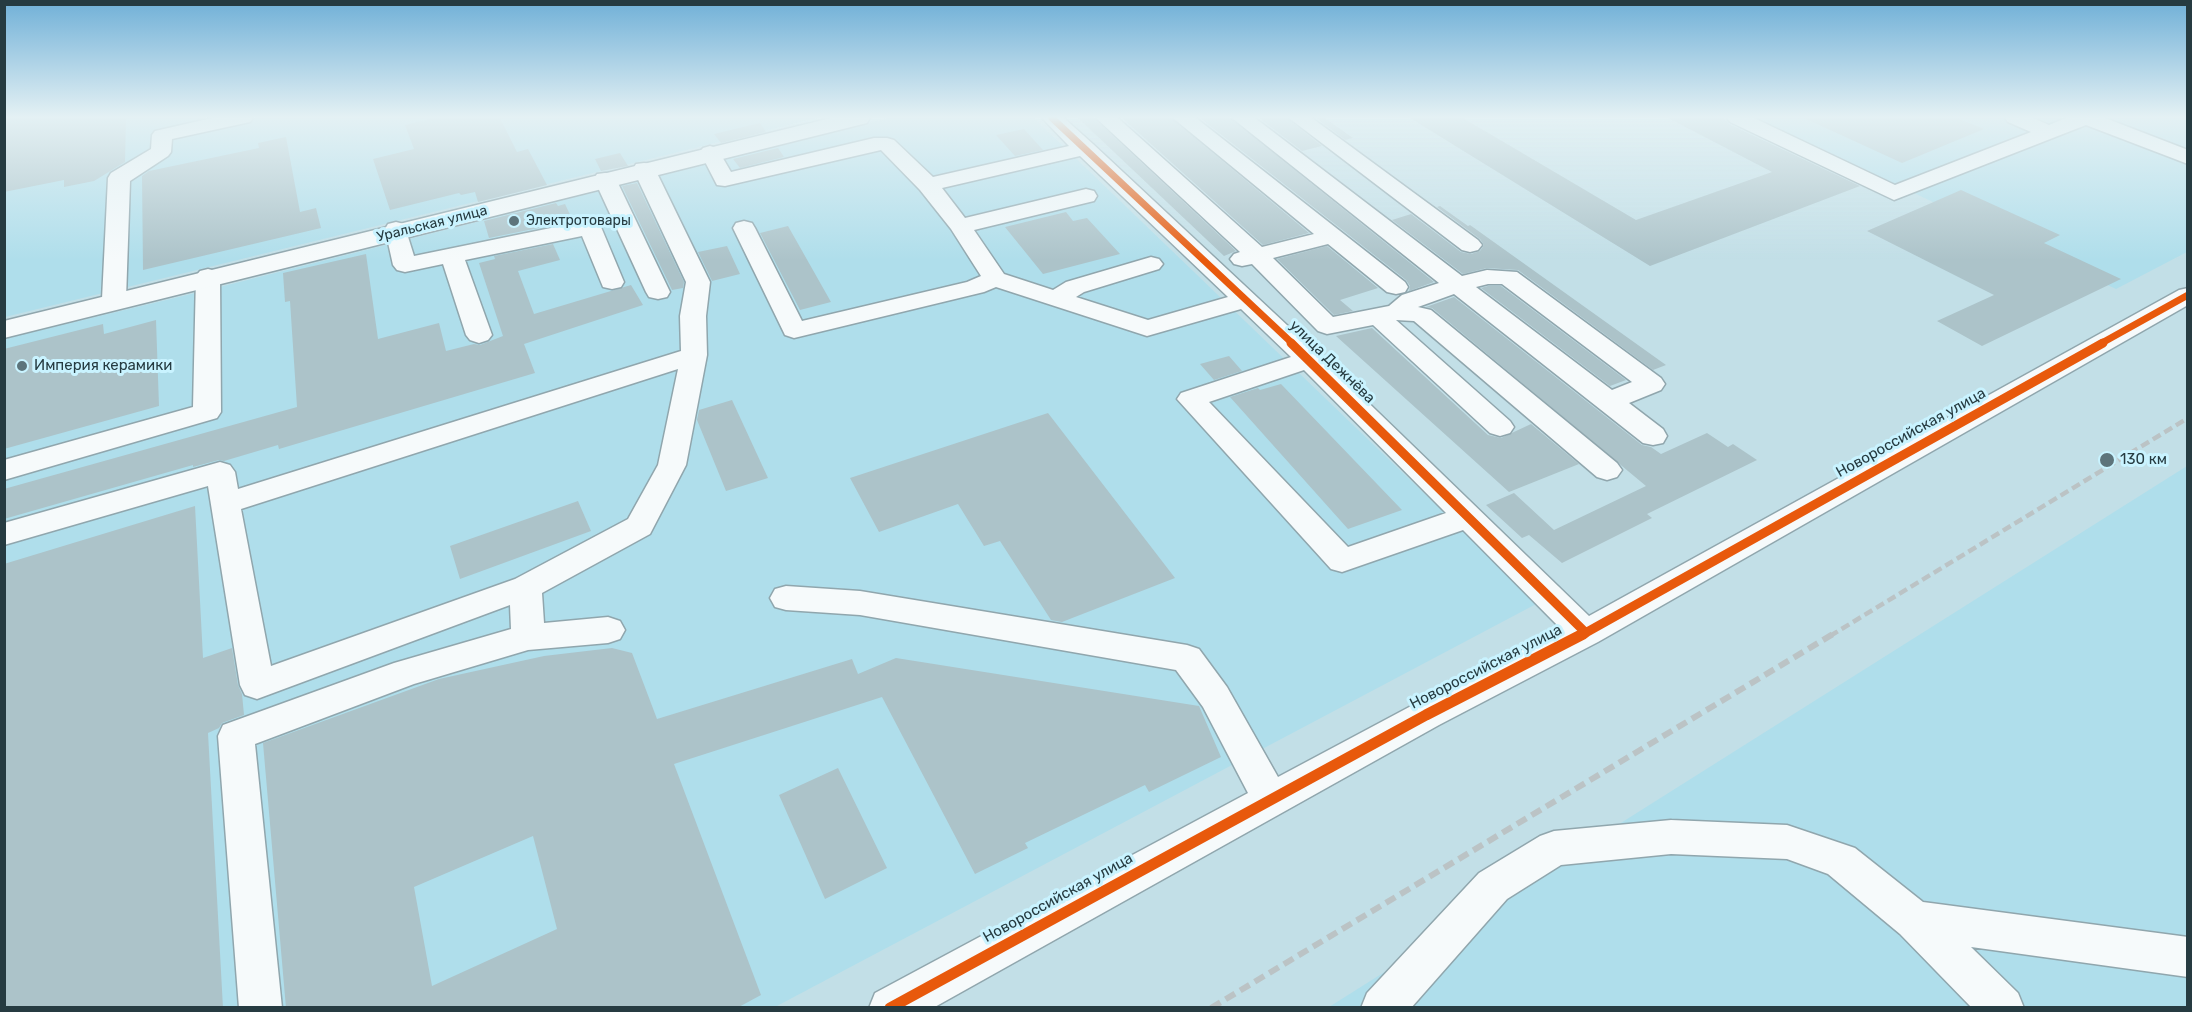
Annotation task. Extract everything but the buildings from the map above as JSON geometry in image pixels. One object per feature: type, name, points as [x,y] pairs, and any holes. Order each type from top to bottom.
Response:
[{"type":"main road","name":"Уральская улица","points":[[4,328],[663,165]]},
{"type":"street","points":[[114,301],[119,178],[140,165]]},
{"type":"street","points":[[717,165],[725,180],[786,165]]},
{"type":"street","points":[[908,165],[928,185],[960,226],[995,279]]},
{"type":"street","points":[[928,185],[1012,165]]},
{"type":"street","name":"улица Дежнёва","points":[[1104,165],[1309,360],[1586,633]]},
{"type":"street","points":[[1159,165],[1259,257],[1327,326],[1487,277],[1508,277],[1652,384],[1608,402]]},
{"type":"street","points":[[1243,165],[1332,236],[1390,305],[1500,427]]},
{"type":"street","points":[[1301,165],[1653,436]]},
{"type":"street","points":[[1360,165],[1470,245]]},
{"type":"street","points":[[1836,165],[1894,193],[1965,165]]},
{"type":"street","points":[[4,534],[220,472],[257,685],[526,587],[639,525],[672,465],[694,355],[693,316],[698,282],[644,170]]},
{"type":"street","points":[[1331,188],[1373,176]]},
{"type":"street","points":[[605,180],[658,292]]},
{"type":"street","points":[[960,226],[1086,196]]},
{"type":"street","points":[[397,231],[405,265],[590,227],[612,282]]},
{"type":"street","points":[[744,228],[794,330],[975,287],[995,279],[1147,328],[1246,300]]},
{"type":"street","points":[[1210,264],[1259,257],[1332,236]]},
{"type":"street","points":[[452,256],[479,334]]},
{"type":"street","points":[[1057,298],[1075,287],[1151,264]]},
{"type":"street","points":[[4,470],[207,412],[208,278]]},
{"type":"street","name":"Новороссийская улица","points":[[890,1008],[1426,715],[1586,633],[2187,296]]},
{"type":"street","points":[[1390,305],[1422,315],[1607,470]]},
{"type":"street","points":[[226,503],[694,355]]},
{"type":"street","points":[[1309,360],[1191,399],[1342,561],[1469,516]]},
{"type":"street","points":[[526,587],[528,637]]},
{"type":"street","points":[[786,598],[860,603],[1187,658],[1215,697],[1271,799]]},
{"type":"street","points":[[261,1008],[236,736],[406,673],[528,637],[608,630]]},
{"type":"street","points":[[1382,1008],[1493,886],[1554,848],[1671,837],[1787,842],[1841,861],[1914,920],[2003,1008]]},
{"type":"street","points":[[1914,920],[2187,957]]},
{"type":"shaded area","points":[[5,165],[624,165],[5,317]]},
{"type":"shaded area","points":[[701,165],[1083,165],[1538,603],[775,1007],[5,1007],[4,339]]},
{"type":"shaded area","points":[[1855,165],[2187,165],[2187,252],[2116,289]]},
{"type":"shaded area","points":[[2187,466],[2187,1007],[1329,1007]]},
{"type":"railway","points":[[1830,636],[2188,418]]},
{"type":"railway","points":[[1211,1008],[1833,634]]},
{"type":"cycle path","points":[[1102,165],[1309,360],[1586,633]]},
{"type":"cycle path","points":[[890,1008],[1426,715],[1586,633],[2188,295]]},
{"type":"place","name":"Электротовары","points":[[514,221]]},
{"type":"place","name":"Империя керамики","points":[[22,366]]},
{"type":"place","name":"130 км","points":[[2107,460]]}]
